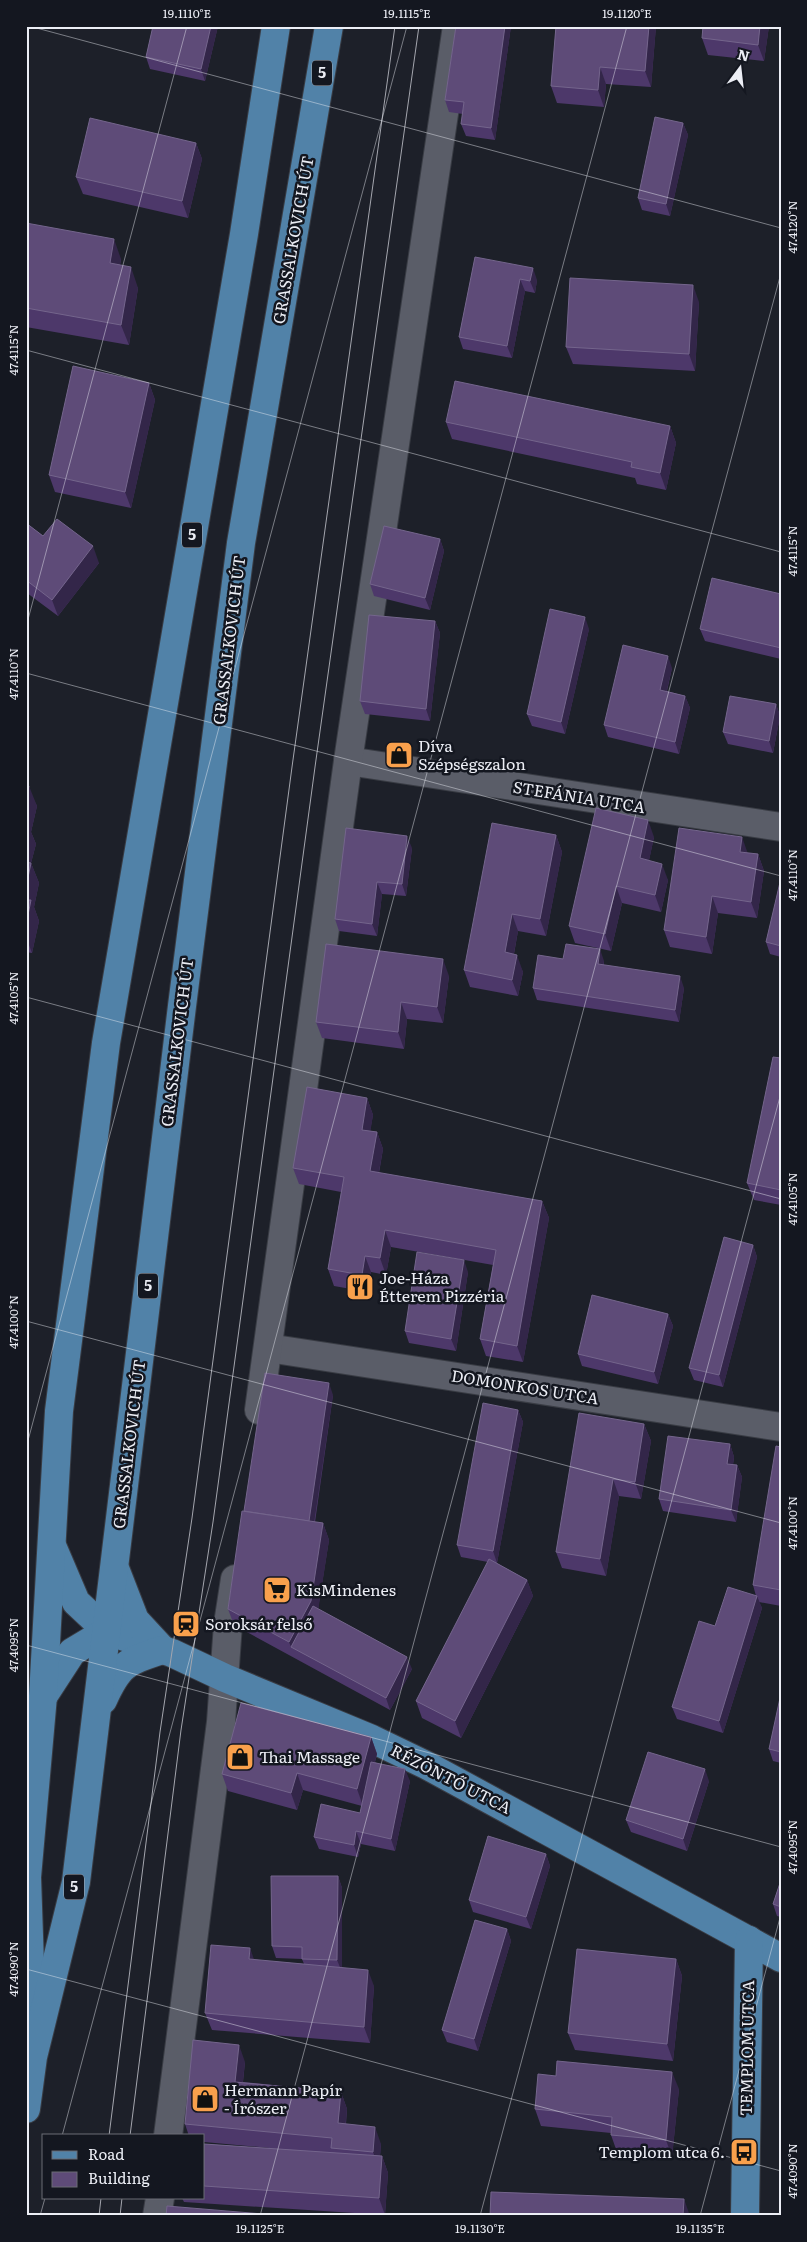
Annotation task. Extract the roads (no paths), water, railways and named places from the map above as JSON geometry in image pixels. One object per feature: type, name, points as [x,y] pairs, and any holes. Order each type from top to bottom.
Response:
[{"type":"main road","name":"GRASSALKOVICH ÚT","points":[[26,2109],[29,2057],[27,1876],[43,1696],[50,1541],[59,1411],[106,1043],[244,234],[276,26]]},
{"type":"main road","name":"GRASSALKOVICH ÚT","points":[[29,2057],[76,1882],[182,1006],[241,543],[329,26]]},
{"type":"main road","points":[[43,1696],[72,1652],[107,1631],[76,1602],[50,1541]]},
{"type":"main road","points":[[97,1713],[114,1676],[131,1660],[162,1650],[135,1620],[114,1567]]},
{"type":"main road","name":"RÉZÖNTŐ UTCA","points":[[107,1631],[162,1650],[372,1739],[428,1766],[781,1958]]},
{"type":"main road","name":"TEMPLOM UTCA","points":[[745,2216],[749,1940]]},
{"type":"street","points":[[256,1437],[348,762],[457,26]]},
{"type":"street","name":"STEFÁNIA UTCA","points":[[348,762],[781,827]]},
{"type":"street","name":"DOMONKOS UTCA","points":[[268,1348],[781,1427]]},
{"type":"street","points":[[168,2134],[225,1678],[228,1624],[238,1555]]},
{"type":"street","points":[[157,2216],[160,2200]]},
{"type":"tram line","points":[[109,2134],[160,1732],[192,1518],[292,767],[395,26]]},
{"type":"tram line","points":[[130,2134],[181,1730],[213,1522],[315,767],[419,26]]},
{"type":"tram line","points":[[99,2216],[101,2200]]},
{"type":"tram line","points":[[120,2216],[122,2200]]},
{"type":"place","name":"Díva Szépségszalon","points":[[399,755]]},
{"type":"place","name":"Joe-Háza Étterem Pizzéria","points":[[360,1287]]},
{"type":"place","name":"KisMindenes","points":[[277,1590]]},
{"type":"place","name":"Soroksár felső","points":[[186,1624]]},
{"type":"place","name":"Thai Massage","points":[[240,1757]]},
{"type":"place","name":"Hermann Papír - Írószer","points":[[205,2099]]},
{"type":"place","name":"Templom utca 6.","points":[[744,2152]]}]
